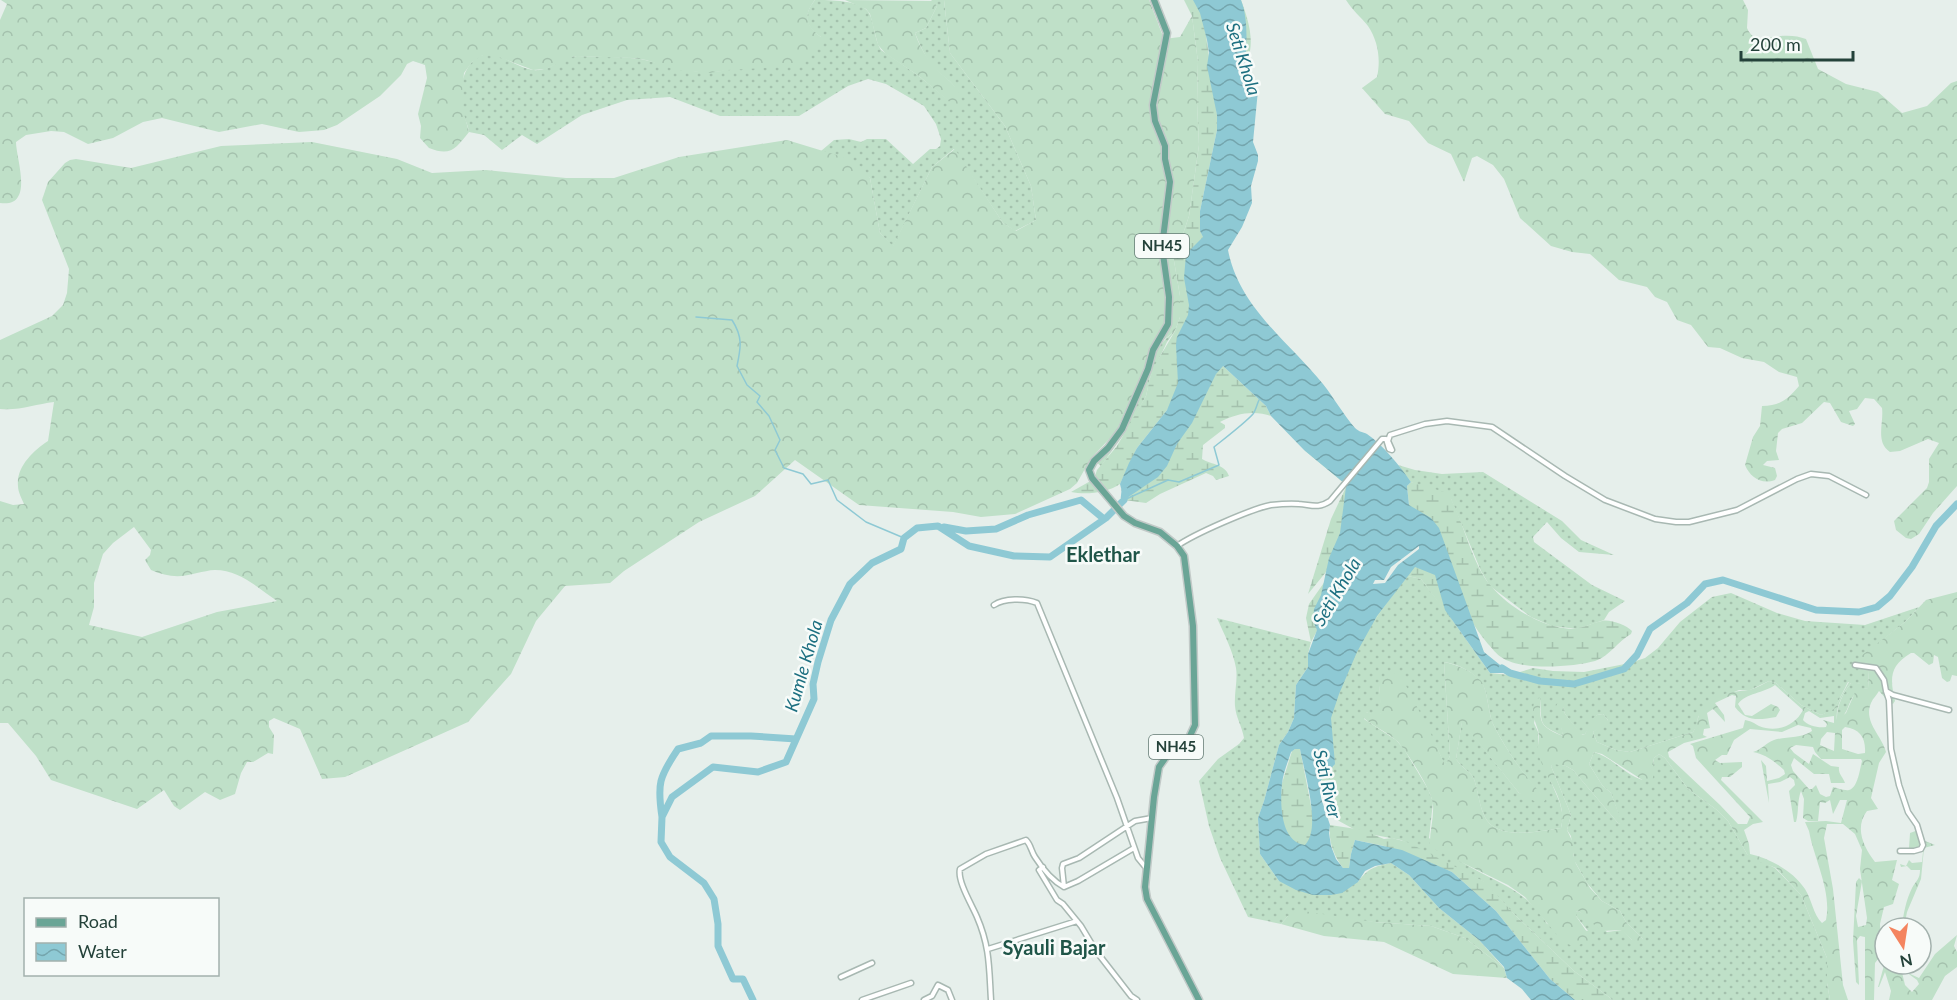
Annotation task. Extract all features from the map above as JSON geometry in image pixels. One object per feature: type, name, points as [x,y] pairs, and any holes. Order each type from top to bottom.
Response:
[{"type":"main road","name":"NH45","points":[[1154,0],[1167,33],[1153,105],[1157,128],[1165,146],[1170,182],[1162,247],[1169,297],[1169,315],[1167,328],[1153,350],[1148,369],[1122,429],[1089,470],[1092,478],[1124,516],[1135,523],[1160,532],[1182,552],[1186,565],[1192,609],[1195,725],[1189,738],[1171,750],[1159,767],[1145,886],[1147,899],[1199,1000]]},
{"type":"street","points":[[1177,546],[1199,534],[1268,506],[1298,504],[1319,507],[1330,501],[1385,438],[1392,450],[1388,441],[1390,435],[1433,422],[1456,421],[1485,424],[1509,437],[1565,476],[1605,500],[1655,519],[1689,522],[1737,510],[1810,474],[1829,476],[1866,495]]},
{"type":"street","points":[[994,605],[1006,600],[1032,600],[1037,603],[1138,858],[1147,869]]},
{"type":"street","points":[[1856,665],[1876,668],[1884,680],[1889,700],[1890,749],[1908,812],[1917,825],[1923,845],[1921,849],[1914,851],[1899,851]]},
{"type":"street","points":[[1886,691],[1903,699],[1917,700],[1949,710]]},
{"type":"street","points":[[1064,887],[1063,864],[1079,858],[1135,821],[1152,818]]},
{"type":"street","points":[[991,1000],[988,949],[960,878],[960,869],[986,854],[1026,840],[1043,867],[1064,887]]},
{"type":"street","points":[[1064,887],[1134,848]]},
{"type":"street","points":[[1043,867],[1039,870],[1057,900],[1077,921],[1096,951],[1131,996],[1137,1000]]},
{"type":"street","points":[[988,949],[1077,921]]},
{"type":"street","points":[[841,977],[872,963]]},
{"type":"street","points":[[862,1000],[911,983]]},
{"type":"street","points":[[924,1000],[932,996],[938,985],[948,990],[952,1000]]},
{"type":"green space","points":[[1,0],[815,0],[807,16],[812,29],[821,37],[822,43],[798,66],[709,73],[677,70],[632,58],[574,56],[546,69],[533,70],[496,56],[483,55],[472,62],[464,73],[461,103],[469,132],[456,146],[443,152],[429,148],[420,138],[421,126],[418,114],[427,78],[425,65],[413,61],[407,64],[401,75],[380,96],[337,125],[324,130],[299,132],[262,124],[219,132],[162,118],[143,122],[113,138],[88,144],[64,132],[51,131],[26,135],[16,142],[21,181],[17,198],[11,203],[0,203],[0,20],[7,4]]},
{"type":"green space","points":[[815,0],[860,5],[869,13],[881,50],[919,76],[959,109],[955,88],[930,64],[915,33],[926,28],[937,6],[931,0],[944,0],[950,53],[1005,126],[1031,186],[1036,220],[1015,231],[1003,223],[954,149],[932,167],[893,247],[880,233],[870,178],[846,159],[821,151],[834,140],[849,139],[861,142],[867,139],[886,139],[913,164],[930,149],[940,146],[941,139],[936,124],[924,106],[886,84],[868,79],[848,86],[799,116],[720,116],[670,97],[627,100],[582,115],[537,144],[522,135],[502,150],[484,135],[469,132],[462,109],[461,88],[466,70],[478,57],[486,54],[496,55],[534,70],[545,69],[566,58],[577,56],[629,58],[692,71],[721,71],[821,37],[809,25],[807,16]]},
{"type":"green space","points":[[845,0],[933,1],[937,6],[926,28],[915,33],[931,63],[961,96],[959,110],[919,76],[886,54],[878,45],[870,14],[866,9]]},
{"type":"green space","points":[[944,0],[1149,0],[1164,39],[1180,37],[1192,16],[1198,62],[1199,145],[1189,216],[1173,255],[1180,296],[1180,317],[1175,331],[1161,342],[1149,358],[1116,432],[1091,458],[1077,483],[1070,489],[1015,514],[981,517],[953,512],[859,505],[795,460],[755,496],[699,522],[624,571],[610,583],[565,586],[536,621],[511,674],[468,722],[345,777],[322,779],[300,729],[274,718],[269,721],[269,727],[274,735],[273,754],[268,753],[253,762],[247,762],[235,794],[220,800],[205,792],[180,810],[174,806],[164,790],[137,809],[51,780],[36,756],[8,723],[0,723],[0,501],[13,505],[24,504],[18,488],[20,472],[31,455],[48,441],[54,402],[0,409],[0,340],[52,316],[63,305],[67,293],[69,269],[42,200],[48,182],[65,163],[76,159],[131,168],[221,146],[312,142],[397,159],[432,173],[486,170],[566,178],[614,178],[679,157],[787,140],[846,158],[863,168],[870,178],[880,233],[893,246],[932,167],[955,149],[1003,223],[1016,231],[1036,220],[1031,186],[1005,126],[950,53]],"holes":[[[134,527],[151,550],[145,560],[151,570],[179,576],[210,570],[233,573],[249,581],[277,601],[217,612],[142,637],[89,625],[94,607],[94,583],[103,554]]]},
{"type":"green space","points":[[1184,0],[1201,0],[1217,114],[1217,130],[1200,211],[1200,231],[1206,242],[1178,392],[1137,448],[1120,484],[1096,493],[1071,492],[1094,479],[1097,470],[1117,446],[1146,396],[1155,365],[1175,331],[1180,317],[1180,296],[1173,255],[1189,216],[1199,145],[1198,62],[1192,16]]},
{"type":"green space","points":[[1241,0],[1251,38],[1244,74]]},
{"type":"green space","points":[[1346,0],[1743,0],[1748,10],[1747,28],[1753,36],[1762,38],[1791,36],[1806,39],[1818,69],[1846,84],[1878,92],[1902,113],[1927,106],[1951,83],[1957,81],[1957,486],[1933,513],[1919,534],[1911,539],[1906,538],[1896,530],[1894,521],[1927,488],[1929,459],[1939,443],[1928,439],[1900,451],[1890,452],[1885,448],[1881,438],[1882,408],[1874,399],[1865,398],[1857,409],[1849,411],[1855,424],[1853,426],[1841,422],[1830,403],[1824,402],[1802,423],[1782,429],[1778,433],[1776,451],[1779,460],[1767,461],[1763,465],[1775,468],[1777,476],[1775,480],[1770,481],[1757,479],[1745,465],[1753,437],[1760,426],[1762,406],[1774,405],[1787,398],[1799,386],[1797,377],[1779,372],[1764,362],[1742,358],[1720,348],[1708,347],[1691,325],[1677,320],[1667,302],[1655,297],[1647,287],[1619,280],[1590,254],[1551,246],[1520,218],[1504,179],[1493,165],[1477,156],[1472,158],[1464,182],[1451,154],[1428,143],[1409,121],[1385,114],[1362,88],[1377,77],[1378,50],[1368,26]]},
{"type":"green space","points":[[1175,331],[1167,342],[1150,378],[1146,396],[1129,427],[1101,466],[1091,458],[1115,434],[1140,377],[1154,353]]},
{"type":"green space","points":[[1218,358],[1223,366],[1266,406],[1271,416],[1252,413],[1226,419],[1220,422],[1225,425],[1225,428],[1203,445],[1202,459],[1221,467],[1229,476],[1216,480],[1206,473],[1146,503],[1124,500]]},
{"type":"green space","points":[[1304,450],[1367,482],[1326,572],[1308,594],[1331,519],[1346,487]]},
{"type":"green space","points":[[1398,465],[1442,474],[1483,472],[1562,521],[1581,540],[1614,555],[1579,552],[1561,538],[1547,522],[1533,537],[1534,542],[1592,585],[1625,601],[1609,612],[1604,620],[1577,629],[1552,626],[1531,617],[1490,586],[1481,571],[1451,499],[1411,482]]},
{"type":"green space","points":[[1411,482],[1448,493],[1484,577],[1507,602],[1517,609],[1549,625],[1575,629],[1609,621],[1626,627],[1632,631],[1631,634],[1605,656],[1585,663],[1533,666],[1499,656],[1482,637],[1467,614],[1409,505],[1407,486]]},
{"type":"green space","points":[[1430,532],[1446,608],[1453,622],[1421,579],[1408,576],[1395,591],[1362,642],[1344,679],[1331,717],[1333,767],[1324,782],[1321,780],[1312,738],[1346,661]]},
{"type":"green space","points":[[1408,576],[1421,579],[1490,673],[1510,675],[1533,668],[1584,672],[1645,658],[1658,648],[1680,622],[1712,597],[1731,593],[1777,613],[1805,621],[1865,625],[1919,607],[1905,622],[1875,646],[1869,670],[1868,688],[1855,694],[1846,712],[1837,721],[1839,705],[1845,691],[1851,683],[1861,684],[1848,682],[1834,710],[1821,715],[1801,705],[1776,683],[1769,681],[1750,690],[1739,690],[1709,702],[1698,717],[1697,726],[1693,732],[1630,752],[1616,750],[1597,742],[1593,732],[1608,720],[1603,714],[1597,715],[1585,734],[1581,735],[1565,714],[1563,707],[1561,725],[1563,736],[1549,729],[1543,723],[1540,698],[1534,723],[1538,732],[1538,751],[1560,803],[1563,817],[1561,828],[1518,833],[1507,832],[1498,829],[1484,815],[1474,779],[1456,759],[1462,721],[1519,793],[1545,799],[1517,764],[1499,736],[1492,721],[1483,686],[1477,678],[1464,669],[1444,662],[1450,756],[1445,766],[1406,688],[1379,685],[1382,713],[1376,716],[1366,712],[1364,719],[1396,740],[1428,789],[1433,802],[1429,838],[1460,861],[1519,894],[1539,912],[1547,924],[1588,931],[1576,916],[1576,912],[1579,911],[1607,932],[1622,930],[1632,940],[1643,939],[1626,922],[1620,911],[1602,901],[1587,883],[1574,860],[1571,836],[1567,830],[1571,815],[1551,766],[1553,763],[1573,770],[1618,823],[1622,824],[1611,793],[1602,785],[1589,764],[1594,752],[1636,777],[1651,781],[1654,758],[1659,754],[1665,758],[1688,789],[1728,821],[1747,854],[1775,868],[1801,895],[1827,958],[1830,1000],[1613,1000],[1574,971],[1484,882],[1401,840],[1359,832],[1330,813],[1324,782],[1333,767],[1330,726],[1337,698],[1352,660],[1372,624]]},
{"type":"green space","points":[[1328,577],[1318,629],[1311,642],[1306,618],[1309,604]]},
{"type":"green space","points":[[1957,592],[1957,676],[1952,675],[1950,681],[1947,682],[1942,678],[1938,657],[1934,655],[1933,663],[1929,665],[1911,653],[1895,668],[1892,680],[1895,701],[1893,704],[1879,691],[1869,710],[1871,723],[1886,752],[1879,763],[1871,798],[1878,809],[1867,811],[1863,817],[1862,838],[1875,862],[1897,860],[1892,880],[1899,884],[1893,904],[1884,907],[1882,916],[1873,916],[1874,1000],[1865,1000],[1865,937],[1860,936],[1857,940],[1859,985],[1856,982],[1853,941],[1856,882],[1859,878],[1862,881],[1860,869],[1862,850],[1855,834],[1843,824],[1827,824],[1824,838],[1833,889],[1843,985],[1848,1000],[1830,1000],[1827,958],[1801,895],[1776,868],[1755,860],[1747,854],[1728,821],[1688,789],[1665,758],[1659,754],[1654,758],[1652,781],[1644,781],[1602,754],[1594,752],[1589,764],[1602,785],[1611,793],[1623,825],[1618,823],[1573,770],[1566,766],[1553,764],[1551,766],[1571,815],[1567,830],[1575,847],[1573,854],[1590,888],[1602,901],[1620,911],[1626,922],[1643,939],[1639,942],[1632,940],[1621,930],[1601,931],[1579,911],[1576,912],[1576,916],[1591,938],[1589,946],[1583,943],[1575,947],[1563,942],[1525,897],[1508,885],[1430,847],[1433,805],[1424,781],[1397,741],[1359,713],[1366,712],[1376,715],[1381,713],[1379,685],[1387,675],[1399,672],[1445,765],[1450,756],[1444,662],[1469,671],[1483,685],[1492,721],[1505,746],[1546,799],[1543,803],[1536,802],[1519,793],[1462,722],[1456,759],[1474,779],[1484,815],[1498,829],[1507,832],[1518,833],[1561,828],[1559,798],[1538,753],[1539,733],[1533,711],[1535,699],[1540,698],[1540,713],[1545,726],[1563,736],[1556,706],[1559,701],[1565,714],[1582,735],[1585,734],[1592,719],[1603,714],[1608,720],[1606,724],[1593,732],[1597,742],[1616,750],[1630,752],[1693,732],[1701,710],[1710,700],[1729,693],[1753,689],[1769,681],[1776,683],[1801,705],[1821,715],[1834,709],[1850,680],[1861,685],[1859,687],[1851,683],[1848,687],[1838,706],[1837,720],[1846,713],[1856,690],[1868,688],[1869,670],[1863,669],[1855,662],[1905,622],[1926,600]],"holes":[[[1775,685],[1803,710],[1800,716],[1790,724],[1772,729],[1745,720],[1743,728],[1690,744],[1693,746],[1696,758],[1750,817],[1747,824],[1738,824],[1669,757],[1668,752],[1684,743],[1707,737],[1703,735],[1704,729],[1710,728],[1707,713],[1713,709],[1725,722],[1724,715],[1715,703],[1732,695],[1736,696],[1735,707],[1748,718],[1776,717],[1780,710],[1771,704],[1752,716],[1745,715],[1738,704],[1741,700]],[[1809,711],[1820,718],[1834,716],[1834,723],[1823,720],[1827,724],[1826,727],[1810,725],[1803,720],[1805,713]],[[1798,725],[1811,728],[1812,731],[1774,740],[1753,752],[1769,758],[1784,770],[1785,774],[1779,778],[1767,781],[1766,766],[1761,760],[1769,803],[1768,784],[1790,777],[1794,780],[1795,785],[1789,791],[1794,822],[1797,818],[1801,791],[1804,799],[1803,818],[1808,821],[1818,821],[1820,802],[1825,803],[1830,800],[1833,814],[1840,800],[1847,800],[1841,823],[1805,822],[1825,886],[1827,909],[1826,920],[1822,923],[1805,889],[1788,871],[1766,859],[1750,854],[1744,830],[1753,824],[1763,822],[1721,780],[1722,777],[1730,777],[1742,767],[1742,762],[1720,763],[1715,760],[1722,755],[1727,755],[1734,740],[1750,729],[1782,732]],[[1845,727],[1858,732],[1863,739],[1865,753],[1858,754],[1842,749],[1842,730]],[[1827,732],[1835,733],[1834,751],[1820,745],[1821,739]],[[1796,745],[1813,747],[1821,759],[1861,759],[1855,786],[1849,790],[1833,787],[1830,796],[1826,797],[1820,794],[1816,785],[1809,789],[1793,771],[1791,765],[1794,758],[1814,774],[1829,774],[1831,783],[1845,783],[1839,767],[1831,766],[1813,754],[1809,764],[1790,748]],[[1862,882],[1866,925],[1858,927],[1856,916]]]},
{"type":"green space","points":[[1217,618],[1311,642],[1308,667],[1296,685],[1294,718],[1279,745],[1258,818],[1260,854],[1279,881],[1358,882],[1372,869],[1391,863],[1409,875],[1439,908],[1479,940],[1504,968],[1465,938],[1431,926],[1288,916],[1281,924],[1248,917],[1220,858],[1209,826],[1199,781],[1218,759],[1244,738],[1235,706],[1237,677],[1235,662]]},
{"type":"green space","points":[[1300,749],[1312,811],[1327,865],[1276,847],[1282,783],[1292,751]]},
{"type":"green space","points":[[1330,825],[1363,830],[1384,839],[1392,838],[1407,842],[1485,882],[1516,916],[1574,971],[1613,1000],[1575,1000],[1550,979],[1496,911],[1452,872],[1384,846],[1355,840],[1349,868],[1343,868],[1332,848]]},
{"type":"green space","points":[[1921,829],[1925,841],[1935,845],[1924,848],[1921,879],[1906,916],[1904,916],[1906,903],[1919,878],[1920,870],[1911,870],[1907,866],[1901,867],[1900,864],[1906,866],[1909,860],[1912,863],[1922,862],[1923,852],[1909,848],[1910,833]]},
{"type":"green space","points":[[1303,911],[1374,922],[1431,926],[1465,938],[1504,968],[1507,978],[1453,974],[1384,942],[1324,936],[1281,924],[1288,916]]},
{"type":"green space","points":[[1957,935],[1954,946],[1957,952],[1957,967],[1945,976],[1932,1000],[1889,1000],[1891,991],[1886,976],[1903,976],[1905,985],[1912,992],[1919,984],[1912,976],[1919,978],[1933,976],[1935,954]]},
{"type":"water","name":"Seti Khola","points":[[1193,0],[1241,0],[1246,26],[1245,74],[1258,90],[1253,142],[1258,161],[1251,186],[1252,203],[1242,227],[1228,250],[1234,270],[1243,289],[1266,322],[1323,384],[1355,428],[1379,444],[1411,482],[1407,486],[1409,505],[1431,518],[1439,528],[1484,652],[1510,673],[1490,673],[1445,610],[1435,575],[1415,567],[1377,616],[1357,652],[1331,718],[1335,764],[1321,780],[1321,798],[1330,825],[1331,846],[1336,859],[1343,868],[1349,868],[1355,840],[1402,850],[1452,872],[1496,911],[1550,979],[1575,1000],[1531,1000],[1522,989],[1507,978],[1504,967],[1479,940],[1439,908],[1409,875],[1391,863],[1375,866],[1365,871],[1358,882],[1342,893],[1313,895],[1296,890],[1279,881],[1260,854],[1258,818],[1279,745],[1294,718],[1296,685],[1308,667],[1308,654],[1317,630],[1313,621],[1314,609],[1321,595],[1329,558],[1340,533],[1346,487],[1344,483],[1304,450],[1271,416],[1266,406],[1223,366],[1216,374],[1192,423],[1177,444],[1167,466],[1158,477],[1124,500],[1120,484],[1129,463],[1137,448],[1167,410],[1178,383],[1177,337],[1188,315],[1189,305],[1184,278],[1186,254],[1203,237],[1200,231],[1200,211],[1217,130],[1217,115],[1207,66],[1209,53],[1207,40],[1200,13]],"holes":[[[1419,546],[1419,549],[1398,565],[1385,583],[1373,584],[1375,580],[1384,580],[1391,567]],[[1300,749],[1312,813],[1310,837],[1305,845],[1291,837],[1283,820],[1281,792],[1283,776],[1291,752]]]},
{"type":"waterway","points":[[696,317],[732,320],[740,342],[737,366],[747,385],[760,396],[757,402],[769,416],[780,440],[775,450],[784,468],[803,474],[811,484],[828,480],[837,500],[866,522],[904,538]]},
{"type":"waterway","points":[[1124,500],[1168,480],[1179,482],[1219,465],[1214,447],[1253,414],[1259,400]]},
{"type":"waterway","name":"Kumle Khola","points":[[753,1000],[743,979],[733,979],[718,946],[718,924],[714,899],[704,883],[670,857],[661,842],[662,817],[672,797],[713,767],[758,772],[786,762],[814,699],[813,684],[831,620],[850,584],[872,563],[901,549],[904,538],[917,528],[938,526],[969,546],[1014,556],[1050,557],[1106,518],[1124,500],[1125,491]]},
{"type":"waterway","points":[[944,527],[966,531],[996,529],[1028,515],[1081,500],[1104,519]]},
{"type":"waterway","points":[[1502,668],[1510,673],[1540,681],[1574,684],[1624,669],[1637,655],[1650,629],[1687,603],[1705,584],[1723,580],[1816,610],[1859,612],[1877,607],[1890,596],[1912,567],[1936,526],[1957,504]]},
{"type":"waterway","points":[[662,817],[661,781],[678,749],[701,743],[711,736],[796,739]]},
{"type":"district","name":"Eklethar","points":[[1103,555]]},
{"type":"district","name":"Syauli Bajar","points":[[1054,948]]},
{"type":"water label","name":"Seti River","points":[[1327,784]]}]
